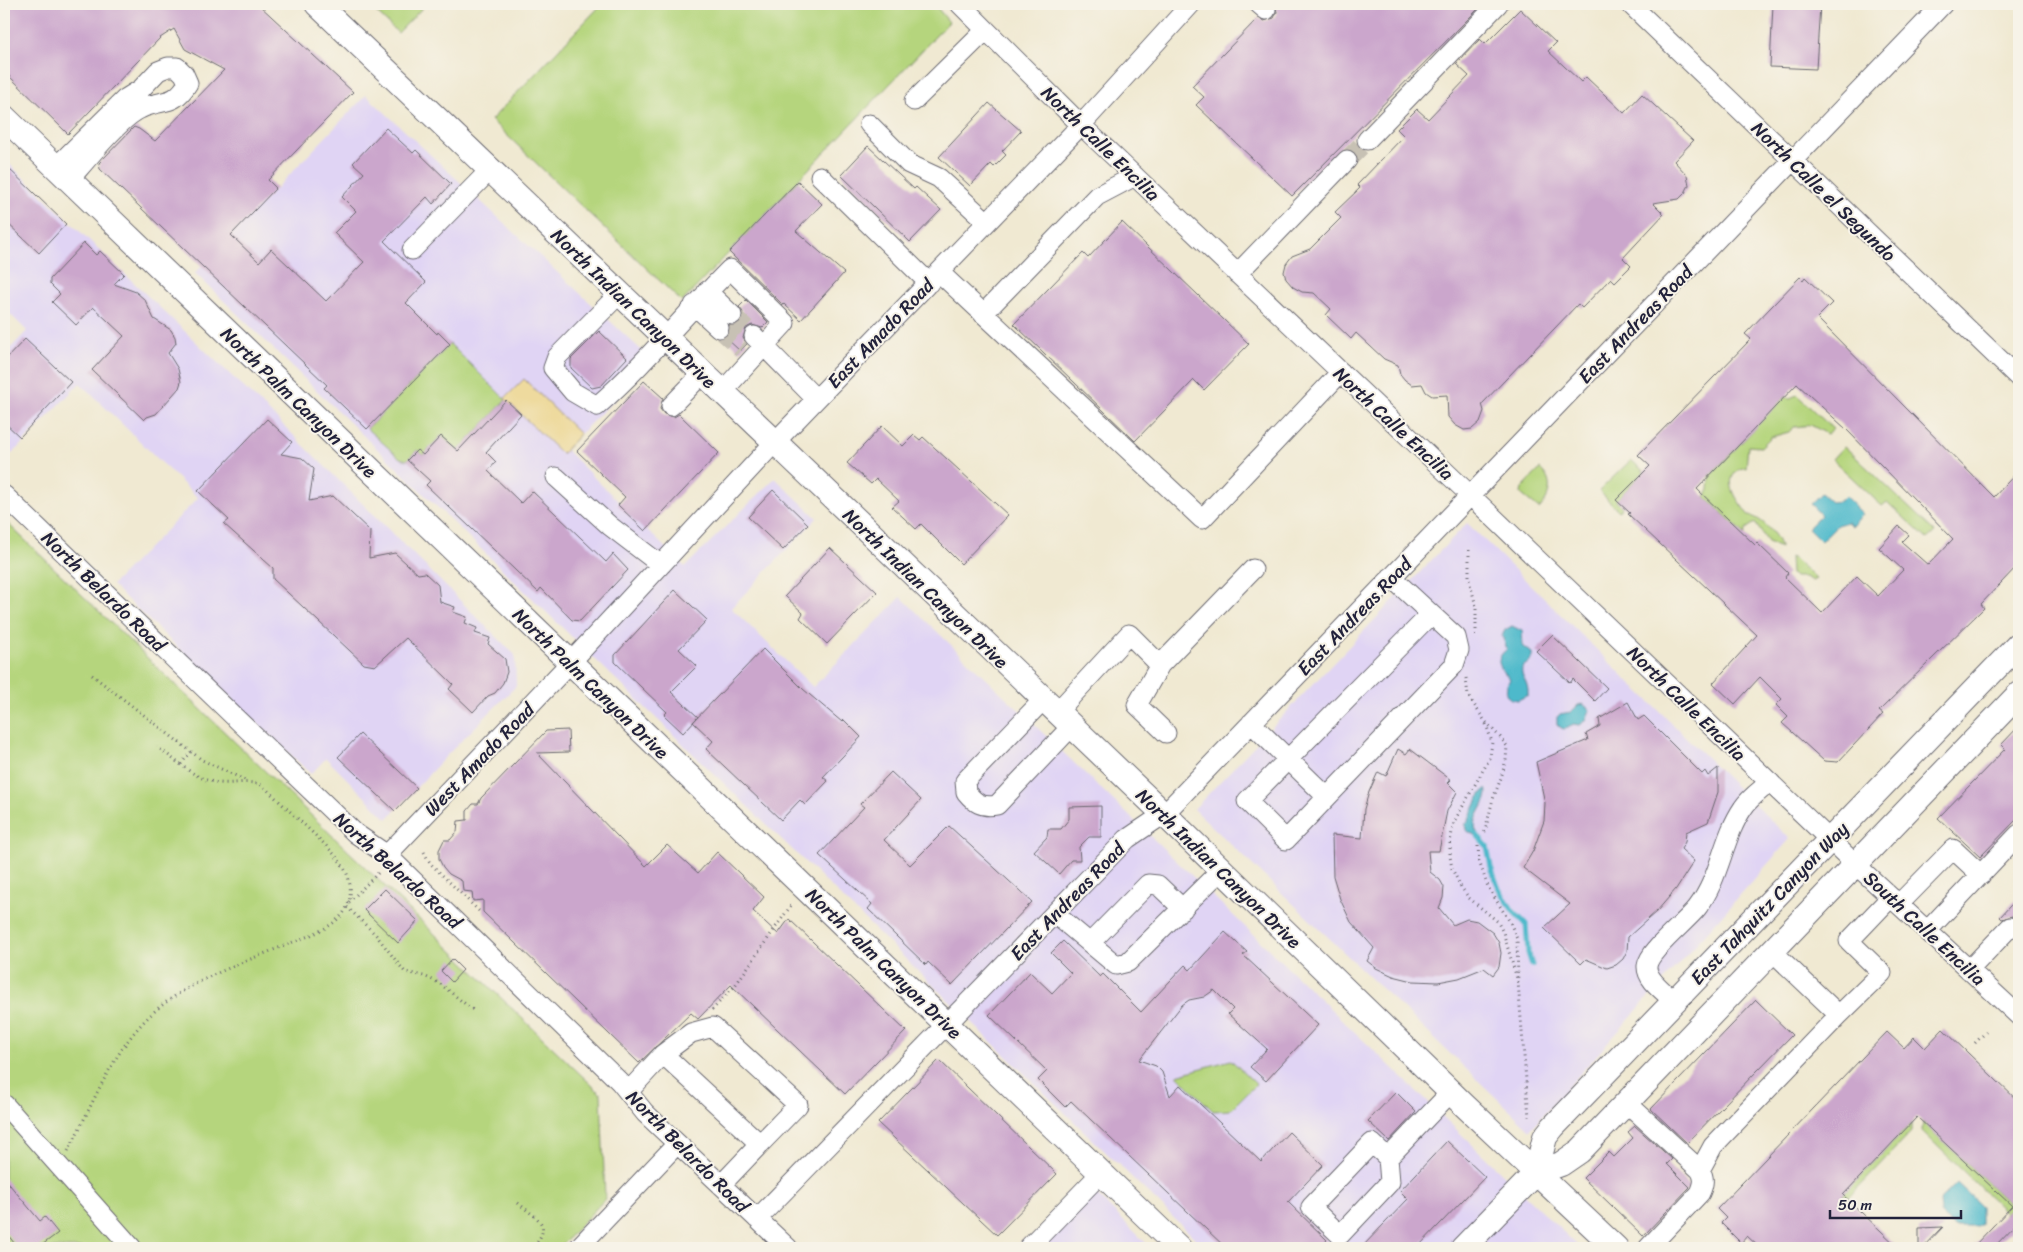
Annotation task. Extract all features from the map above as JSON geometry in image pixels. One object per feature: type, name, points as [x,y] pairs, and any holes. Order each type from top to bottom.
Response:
[{"type":"main road","name":"North Indian Canyon Drive","points":[[317,4],[1616,1248]]},
{"type":"main road","name":"North Palm Canyon Drive","points":[[4,117],[1180,1248]]},
{"type":"main road","name":"East Tahquitz Canyon Way","points":[[1536,1172],[1545,1137],[1552,1127],[2019,644]]},
{"type":"main road","name":"East Tahquitz Canyon Way","points":[[1463,1248],[1536,1172],[1560,1164],[1580,1152],[2019,694]]},
{"type":"street","name":"North Calle Encilia","points":[[960,4],[1081,125],[1470,494],[1830,840]]},
{"type":"street","name":"East Amado Road","points":[[570,663],[774,443],[1081,125],[1191,4]]},
{"type":"street","points":[[1367,140],[1498,4]]},
{"type":"street","name":"North Calle el Segundo","points":[[1630,4],[2019,378]]},
{"type":"street","name":"East Andreas Road","points":[[757,1219],[1128,839],[1164,814],[1943,4]]},
{"type":"street","points":[[914,101],[986,30]]},
{"type":"street","points":[[168,67],[177,67],[184,74],[188,83],[178,97],[168,102],[139,109],[62,173],[126,98],[141,89],[158,71],[168,67]]},
{"type":"street","points":[[141,89],[145,97],[154,104]]},
{"type":"street","points":[[869,124],[909,164],[939,178],[987,222]]},
{"type":"street","points":[[1237,274],[1347,160]]},
{"type":"street","points":[[412,250],[490,170]]},
{"type":"street","points":[[820,176],[934,278],[983,314],[1202,519],[1341,372]]},
{"type":"street","points":[[983,314],[1097,196],[1135,176]]},
{"type":"street","points":[[619,294],[557,357],[553,368],[573,392],[597,406],[625,382],[664,337],[730,269],[786,323],[753,348],[722,392]]},
{"type":"street","points":[[694,305],[725,321],[707,291]]},
{"type":"street","points":[[753,348],[816,399]]},
{"type":"street","points":[[671,406],[702,374]]},
{"type":"street","points":[[556,477],[610,526],[661,565]]},
{"type":"street","name":"North Belardo Road","points":[[4,495],[355,832],[389,857],[614,1076],[645,1113],[788,1248]]},
{"type":"street","points":[[1166,733],[1137,705],[1160,665],[1253,569]]},
{"type":"street","points":[[1391,577],[1456,637],[1459,650],[1454,666],[1286,840],[1247,801],[1431,614]]},
{"type":"street","points":[[1058,713],[965,781],[966,792],[975,802],[987,807],[997,806],[1058,713],[1129,634],[1160,665]]},
{"type":"street","name":"West Amado Road","points":[[389,857],[570,663]]},
{"type":"street","points":[[1251,723],[1326,797]]},
{"type":"street","points":[[1674,1001],[1649,976],[1647,965],[1654,953],[1696,909],[1713,882],[1730,834],[1743,808],[1770,782]]},
{"type":"street","points":[[1928,931],[2019,834]]},
{"type":"street","name":"South Calle Encilia","points":[[1830,840],[2019,1016]]},
{"type":"street","points":[[1700,1170],[1713,1146],[1882,973],[1849,940],[1953,849],[1981,875]]},
{"type":"street","points":[[1055,914],[1116,964],[1128,962],[1221,870]]},
{"type":"street","points":[[1090,943],[1148,884],[1158,885],[1183,909]]},
{"type":"street","points":[[1969,970],[2010,927]]},
{"type":"street","points":[[1772,951],[1839,1015]]},
{"type":"street","points":[[628,1092],[664,1054],[691,1032],[713,1027],[798,1105],[721,1185]]},
{"type":"street","points":[[664,1054],[760,1144]]},
{"type":"street","points":[[1388,1158],[1372,1143],[1311,1207],[1340,1235],[1390,1182],[1388,1158],[1451,1092]]},
{"type":"street","points":[[1627,1103],[1700,1170],[1704,1177],[1704,1186],[1700,1193],[1648,1248]]},
{"type":"street","points":[[4,1104],[127,1242]]},
{"type":"street","points":[[578,1248],[677,1144]]},
{"type":"street","points":[[1028,1248],[1101,1173]]},
{"type":"path","points":[[1469,550],[1470,580],[1476,606],[1476,640]]},
{"type":"path","points":[[1469,671],[1466,678],[1468,696],[1485,721],[1507,746],[1506,760],[1484,835]]},
{"type":"path","points":[[60,1167],[114,1062],[134,1033],[160,1007],[176,995],[202,981],[319,932],[340,916],[347,907],[350,890],[349,878],[335,856],[262,785],[249,782],[207,763],[92,675]]},
{"type":"path","points":[[1485,721],[1492,742],[1490,758],[1480,779],[1454,822],[1450,842],[1450,856],[1452,869],[1469,898],[1497,921],[1503,932],[1518,982]]},
{"type":"path","points":[[157,747],[198,776],[214,782],[249,782]]},
{"type":"path","points":[[182,764],[191,752]]},
{"type":"path","points":[[1478,846],[1479,861],[1488,887],[1510,922],[1517,940],[1518,982],[1529,1117]]},
{"type":"path","points":[[424,852],[430,863],[480,912]]},
{"type":"path","points":[[349,902],[389,857]]},
{"type":"path","points":[[691,1032],[734,987],[792,905],[802,883]]},
{"type":"path","points":[[347,907],[376,935],[405,972],[424,976],[439,983],[473,1010]]},
{"type":"path","points":[[1975,1043],[1986,1032]]},
{"type":"path","points":[[518,1203],[541,1222],[544,1229],[542,1236],[533,1248]]},
{"type":"shaded area","points":[[366,95],[653,361],[565,449],[685,567],[775,478],[817,518],[731,608],[813,687],[901,597],[1580,1248],[1205,1248],[195,273]]},
{"type":"shaded area","points":[[4,159],[278,420],[515,655],[516,686],[387,819],[326,758],[311,774],[112,585],[198,498],[80,383],[12,454],[4,445],[4,355],[27,331],[4,308]]},
{"type":"shaded area","points":[[1467,523],[1790,839],[1530,1130],[1194,809]]},
{"type":"shaded area","points":[[1095,1193],[1151,1248],[1041,1248]]},
{"type":"green space","points":[[368,4],[426,4],[398,33]]},
{"type":"green space","points":[[602,4],[934,4],[949,22],[682,302],[491,120]]},
{"type":"green space","points":[[450,344],[506,400],[458,451],[441,436],[423,455],[417,450],[407,460],[400,458],[367,429]]},
{"type":"green space","points":[[1797,395],[1833,429],[1827,434],[1811,425],[1794,427],[1789,432],[1771,437],[1761,447],[1748,446],[1746,468],[1740,469],[1735,473],[1731,484],[1738,501],[1749,516],[1758,519],[1769,528],[1777,538],[1780,548],[1768,542],[1755,523],[1747,528],[1745,534],[1705,497],[1709,490],[1710,476],[1784,397],[1790,398]]},
{"type":"green space","points":[[1844,446],[1935,532],[1927,539],[1887,502],[1882,506],[1832,459]]},
{"type":"green space","points":[[1631,460],[1648,475],[1637,478],[1616,501],[1622,507],[1619,511],[1599,491]]},
{"type":"green space","points":[[1540,469],[1547,478],[1549,489],[1546,499],[1539,509],[1521,494],[1522,488]]},
{"type":"green space","points":[[4,520],[601,1094],[605,1199],[559,1248],[4,1248]]},
{"type":"green space","points":[[1790,557],[1796,560],[1816,579],[1812,581],[1805,577],[1794,577],[1791,574]]},
{"type":"green space","points":[[1231,1060],[1256,1084],[1230,1110],[1213,1111],[1177,1075]]},
{"type":"green space","points":[[1923,1122],[2012,1206],[2006,1213],[1922,1131]]},
{"type":"green space","points":[[1911,1123],[1911,1132],[1847,1199],[1843,1195]]},
{"type":"sand","points":[[524,379],[580,434],[562,454],[506,400],[505,398]]},
{"type":"water","points":[[1821,493],[1831,502],[1840,501],[1845,496],[1863,514],[1852,526],[1847,522],[1837,525],[1821,541],[1808,528],[1821,515],[1810,504]]},
{"type":"water","points":[[1512,626],[1522,631],[1523,646],[1532,653],[1531,660],[1522,668],[1522,675],[1527,686],[1528,695],[1518,700],[1511,699],[1506,695],[1510,679],[1501,668],[1499,661],[1502,653],[1507,649],[1502,636],[1505,630]]},
{"type":"water","points":[[1583,704],[1590,710],[1586,720],[1580,725],[1573,724],[1565,729],[1557,724],[1557,717],[1560,714],[1571,712],[1578,705]]},
{"type":"water","points":[[1486,788],[1486,799],[1475,823],[1478,834],[1476,836],[1466,830],[1465,825],[1478,799]]},
{"type":"water","points":[[1957,1183],[1981,1206],[1981,1226],[1954,1226],[1940,1214],[1939,1201]]},
{"type":"building","points":[[4,4],[258,4],[353,92],[268,180],[276,188],[231,235],[259,262],[271,249],[326,301],[364,262],[334,233],[356,211],[342,197],[364,173],[353,163],[386,128],[413,153],[416,150],[451,184],[433,204],[427,197],[384,241],[426,282],[406,303],[437,334],[438,332],[450,344],[367,429],[324,388],[327,385],[100,169],[99,163],[134,127],[155,141],[224,70],[185,49],[174,29],[160,38],[68,134],[4,71]]},
{"type":"building","points":[[1275,4],[1483,4],[1292,196],[1196,105],[1204,97],[1192,86],[1258,18],[1264,21],[1274,18],[1277,12]]},
{"type":"building","points":[[1773,4],[1820,4],[1816,69],[1770,67]]},
{"type":"building","points":[[1520,9],[1556,43],[1548,51],[1581,82],[1586,77],[1624,113],[1642,94],[1693,141],[1674,161],[1687,175],[1689,185],[1679,199],[1653,203],[1664,214],[1623,258],[1631,266],[1615,282],[1611,278],[1582,308],[1578,304],[1482,404],[1484,411],[1480,422],[1472,429],[1464,430],[1455,425],[1448,417],[1447,395],[1432,396],[1426,392],[1422,384],[1412,385],[1405,380],[1400,374],[1398,365],[1384,359],[1356,333],[1351,339],[1326,315],[1331,309],[1314,293],[1302,292],[1293,287],[1286,279],[1284,272],[1286,264],[1292,256],[1310,249],[1341,218],[1335,212],[1360,188],[1357,185],[1404,136],[1397,129],[1417,109],[1428,119],[1469,76],[1456,64],[1480,39],[1485,44]]},
{"type":"building","points":[[989,103],[1021,131],[1002,151],[1006,155],[994,167],[991,164],[970,186],[939,157]]},
{"type":"building","points":[[868,146],[914,189],[916,187],[941,210],[910,242],[841,175]]},
{"type":"building","points":[[4,164],[66,224],[39,253],[4,220]]},
{"type":"building","points":[[798,181],[822,204],[796,231],[844,273],[801,320],[729,252]]},
{"type":"building","points":[[1122,222],[1249,344],[1204,390],[1194,380],[1135,441],[1014,324],[1083,253],[1088,258]]},
{"type":"building","points":[[84,243],[96,255],[100,251],[124,274],[114,284],[136,292],[145,300],[154,319],[171,330],[175,337],[176,343],[168,353],[178,369],[181,382],[179,388],[156,414],[144,420],[92,370],[124,336],[93,307],[76,325],[52,302],[60,294],[50,284],[50,279]]},
{"type":"building","points":[[1800,277],[1803,280],[1805,277],[1832,303],[1817,318],[1994,497],[2019,470],[2019,564],[1981,604],[1984,608],[1879,711],[1883,714],[1838,762],[1824,761],[1782,723],[1788,717],[1776,705],[1782,699],[1760,677],[1735,704],[1713,683],[1757,635],[1628,514],[1630,513],[1616,500],[1650,466],[1638,455],[1751,339],[1745,334]],"holes":[[[1797,384],[1846,429],[1953,539],[1928,565],[1902,542],[1909,535],[1899,526],[1879,548],[1903,570],[1878,596],[1857,576],[1822,613],[1785,577],[1788,573],[1757,543],[1755,545],[1697,489]]]},
{"type":"building","points":[[746,300],[768,322],[762,328],[752,325],[746,328],[743,338],[747,344],[740,351],[725,337],[730,331],[730,326],[736,326],[740,322],[743,312],[739,307]]},
{"type":"building","points":[[599,331],[627,358],[601,386],[592,388],[571,368],[571,359]]},
{"type":"building","points":[[25,339],[71,382],[20,437],[4,422],[4,361]]},
{"type":"building","points":[[644,381],[663,398],[660,409],[664,414],[674,417],[679,414],[719,453],[645,531],[618,505],[625,497],[577,451]]},
{"type":"building","points":[[506,400],[521,414],[486,452],[496,462],[488,471],[521,503],[532,491],[606,562],[613,554],[628,570],[580,621],[572,620],[541,588],[538,592],[426,485],[430,481],[407,460],[417,450],[423,455],[441,436],[458,451]]},
{"type":"building","points":[[267,419],[292,442],[281,454],[302,458],[314,469],[309,501],[333,496],[370,531],[369,558],[395,553],[418,574],[425,573],[438,585],[440,602],[455,607],[453,612],[467,617],[465,623],[477,628],[475,633],[490,638],[488,644],[505,659],[507,672],[503,683],[495,693],[488,696],[473,712],[449,689],[453,684],[406,638],[375,666],[364,664],[273,579],[273,568],[224,524],[229,520],[198,491]]},
{"type":"building","points":[[882,426],[903,446],[914,435],[920,440],[923,437],[1008,515],[961,564],[921,524],[916,529],[892,507],[899,501],[876,479],[871,484],[847,463]]},
{"type":"building","points":[[773,490],[808,524],[783,550],[748,517]]},
{"type":"building","points":[[830,548],[877,592],[827,644],[800,618],[803,613],[785,596]]},
{"type":"building","points":[[675,590],[707,620],[679,649],[697,666],[671,692],[698,717],[683,733],[664,715],[667,712],[615,662],[615,655]]},
{"type":"building","points":[[1552,635],[1607,688],[1595,701],[1573,679],[1570,683],[1536,651]]},
{"type":"building","points":[[763,649],[803,689],[842,722],[844,720],[861,737],[823,777],[828,781],[805,805],[800,800],[781,820],[706,749],[713,741],[693,722]]},
{"type":"building","points":[[1628,702],[1638,720],[1644,716],[1702,774],[1705,771],[1708,776],[1718,768],[1718,792],[1708,822],[1686,832],[1685,842],[1681,849],[1694,861],[1676,889],[1657,911],[1628,937],[1627,951],[1623,959],[1616,965],[1607,968],[1586,959],[1581,964],[1544,928],[1570,904],[1523,868],[1533,851],[1544,821],[1545,803],[1536,762],[1588,740],[1586,734],[1600,726],[1599,719]]},
{"type":"building","points":[[2019,726],[2019,817],[1980,857],[1938,818],[2005,749],[2001,745]]},
{"type":"building","points":[[568,730],[569,752],[537,753],[646,866],[667,845],[698,873],[717,852],[764,897],[753,911],[778,934],[789,919],[906,1031],[845,1094],[731,985],[698,1019],[691,1013],[639,1063],[483,912],[483,900],[473,901],[472,892],[463,891],[462,881],[449,874],[443,867],[439,859],[439,850],[444,840],[450,840],[457,832],[458,821],[467,820],[467,811],[473,804],[478,804],[481,798],[546,731]]},
{"type":"building","points":[[360,734],[417,788],[395,811],[338,757]]},
{"type":"building","points":[[1398,749],[1406,754],[1410,749],[1451,780],[1448,783],[1457,792],[1447,811],[1439,851],[1428,851],[1430,872],[1440,880],[1444,887],[1443,898],[1439,908],[1453,925],[1467,919],[1477,921],[1493,933],[1499,943],[1501,953],[1499,967],[1493,975],[1484,968],[1459,978],[1438,982],[1413,981],[1393,976],[1376,968],[1367,961],[1374,948],[1351,922],[1340,899],[1333,876],[1332,835],[1362,838],[1364,809],[1369,792],[1378,772],[1386,776]]},
{"type":"building","points":[[891,772],[921,800],[884,840],[910,865],[949,826],[1032,902],[952,985],[928,962],[926,965],[868,909],[872,904],[819,855],[864,807],[860,804]]},
{"type":"building","points":[[1101,806],[1101,837],[1089,837],[1079,847],[1080,860],[1071,860],[1059,874],[1034,851],[1047,837],[1048,829],[1061,829],[1069,819],[1069,807]]},
{"type":"building","points":[[385,889],[418,921],[398,943],[364,910]]},
{"type":"building","points":[[2019,896],[2019,921],[2012,916],[2002,919],[2000,917]]},
{"type":"building","points":[[1225,932],[1247,952],[1243,955],[1318,1025],[1266,1081],[1250,1067],[1267,1049],[1228,1014],[1233,1009],[1214,990],[1204,997],[1189,1000],[1182,1005],[1139,1060],[1156,1066],[1162,1072],[1170,1096],[1180,1085],[1261,1162],[1289,1132],[1323,1165],[1288,1202],[1327,1240],[1319,1248],[1226,1248],[1071,1101],[1065,1107],[1038,1080],[1047,1071],[989,1015],[1030,972],[1052,993],[1071,973],[1051,953],[1063,941],[1100,977],[1103,974],[1141,1012],[1185,965],[1190,970]]},
{"type":"building","points":[[452,959],[463,970],[452,982],[441,971]]},
{"type":"building","points":[[1756,1000],[1792,1035],[1687,1143],[1651,1109]]},
{"type":"building","points":[[1943,1029],[2019,1102],[2019,1221],[1993,1248],[1972,1248],[2012,1206],[1917,1117],[1843,1195],[1899,1248],[1760,1248],[1747,1236],[1741,1243],[1721,1223],[1726,1218],[1717,1209],[1887,1032],[1904,1048],[1914,1037],[1925,1048]]},
{"type":"building","points":[[939,1060],[1057,1174],[997,1235],[878,1123]]},
{"type":"building","points":[[1396,1092],[1416,1112],[1389,1141],[1368,1121]]},
{"type":"building","points":[[1635,1126],[1672,1159],[1667,1164],[1690,1187],[1643,1236],[1583,1178],[1609,1152],[1614,1157],[1633,1138],[1628,1132]]},
{"type":"building","points":[[1447,1141],[1485,1177],[1417,1248],[1361,1248],[1408,1199],[1400,1191]]},
{"type":"building","points":[[4,1178],[40,1221],[45,1217],[58,1233],[38,1248],[18,1248],[4,1230]]},
{"type":"building","points":[[1943,1227],[1923,1248],[1919,1248],[1919,1228]]},
{"type":"waterway","points":[[1477,835],[1487,846],[1491,867],[1499,889],[1513,911],[1526,924],[1528,953],[1532,965]]},
{"type":"tunnel","points":[[1347,160],[1367,140]]},
{"type":"tunnel","points":[[732,315],[754,336]]},
{"type":"tunnel","points":[[719,328],[742,349]]}]
